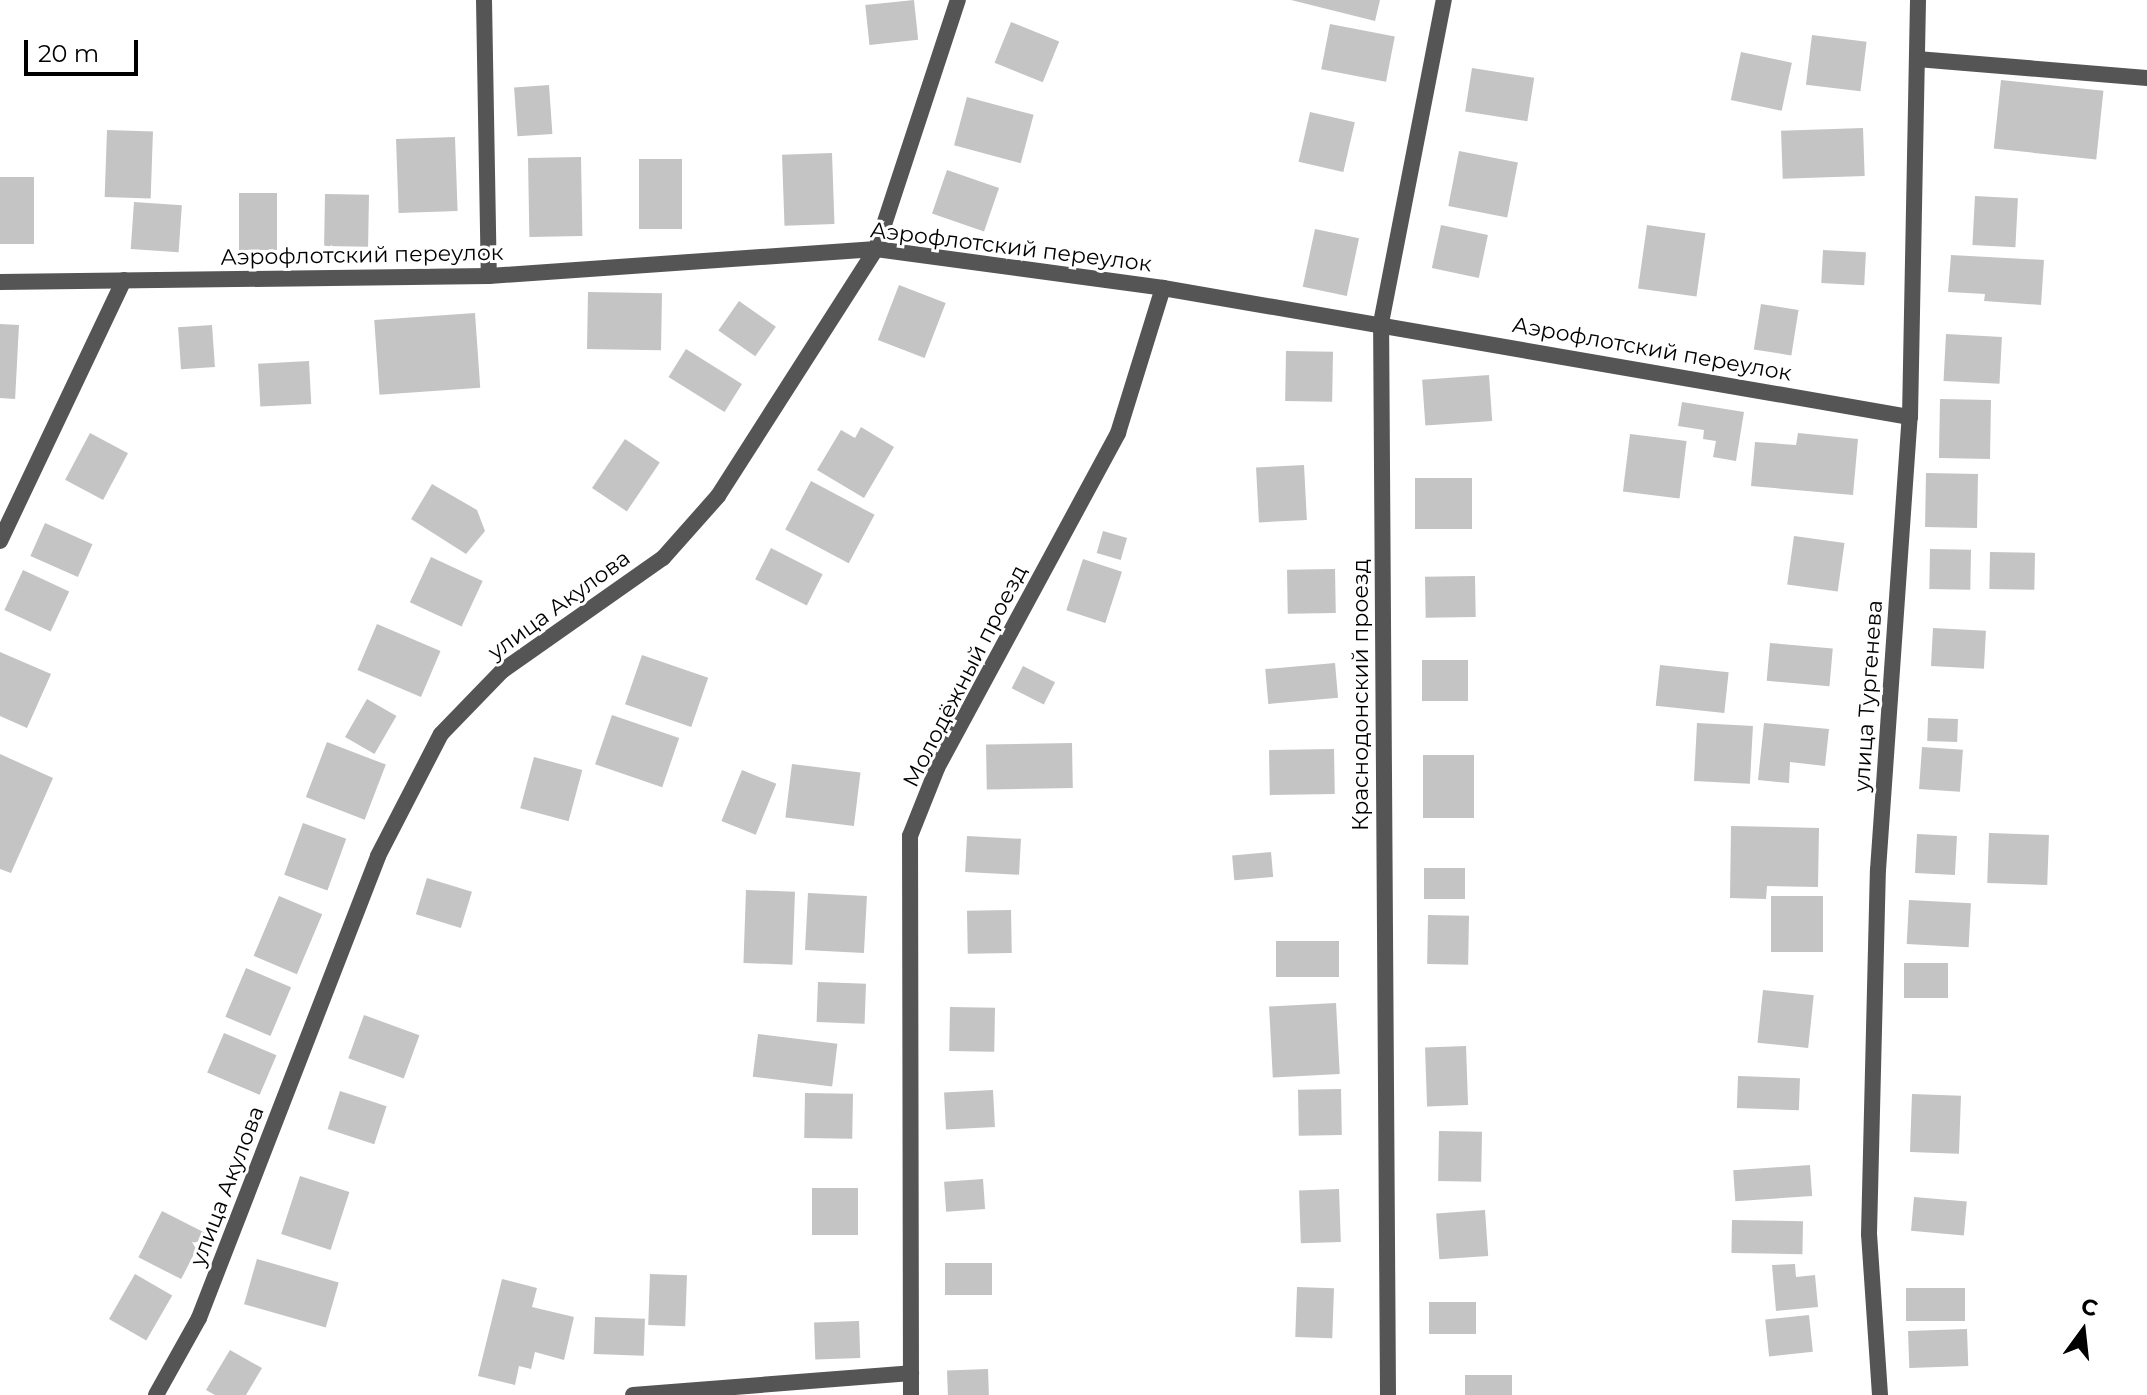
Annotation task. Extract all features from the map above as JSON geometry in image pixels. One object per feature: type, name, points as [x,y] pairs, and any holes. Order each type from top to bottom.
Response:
[{"type":"street","points":[[484,0],[489,276]]},
{"type":"street","name":"улица Акулова","points":[[156,1395],[199,1318],[378,856],[441,734],[502,671],[663,558],[718,496],[876,249],[958,0]]},
{"type":"street","name":"Краснодонский проезд","points":[[1388,1395],[1381,323],[1444,0]]},
{"type":"street","name":"улица Тургенева","points":[[1880,1395],[1869,1234],[1878,870],[1910,417],[1918,0]]},
{"type":"street","points":[[1917,59],[2147,78]]},
{"type":"street","name":"Аэрофлотский переулок","points":[[0,282],[489,276],[876,249],[1163,288],[1381,323],[1910,417]]},
{"type":"street","points":[[0,541],[124,280]]},
{"type":"street","name":"Молодёжный проезд","points":[[911,1395],[910,836],[937,768],[1118,433],[1163,288]]},
{"type":"street","points":[[633,1395],[911,1373]]},
{"type":"building","points":[[914,0],[918,40],[869,45],[865,5]]},
{"type":"building","points":[[1291,0],[1380,0],[1375,21]]},
{"type":"building","points":[[1011,22],[1059,41],[1043,82],[995,63]]},
{"type":"building","points":[[1330,24],[1395,37],[1386,82],[1321,69]]},
{"type":"building","points":[[1812,35],[1867,42],[1860,91],[1806,85]]},
{"type":"building","points":[[1741,52],[1792,63],[1782,111],[1731,100]]},
{"type":"building","points":[[1472,68],[1534,78],[1527,121],[1465,111]]},
{"type":"building","points":[[2001,80],[2103,91],[2096,159],[1994,149]]},
{"type":"building","points":[[549,85],[552,134],[518,136],[514,87]]},
{"type":"building","points":[[967,97],[1034,115],[1021,163],[954,145]]},
{"type":"building","points":[[1310,112],[1355,122],[1343,172],[1299,162]]},
{"type":"building","points":[[1863,128],[1865,176],[1783,179],[1781,131]]},
{"type":"building","points":[[107,130],[153,132],[151,199],[105,197]]},
{"type":"building","points":[[455,137],[458,211],[399,213],[396,139]]},
{"type":"building","points":[[1459,151],[1518,162],[1507,217],[1448,206]]},
{"type":"building","points":[[832,153],[834,224],[785,226],[782,155]]},
{"type":"building","points":[[581,157],[582,236],[529,237],[528,158]]},
{"type":"building","points":[[639,159],[682,159],[682,229],[639,229]]},
{"type":"building","points":[[947,170],[999,188],[984,231],[932,213]]},
{"type":"building","points":[[0,177],[34,177],[34,244],[0,244]]},
{"type":"building","points":[[239,193],[277,193],[277,250],[239,250]]},
{"type":"building","points":[[325,194],[369,195],[368,247],[324,246]]},
{"type":"building","points":[[1975,196],[2018,198],[2015,247],[1972,245]]},
{"type":"building","points":[[134,202],[182,205],[179,252],[131,249]]},
{"type":"building","points":[[1441,225],[1488,235],[1479,278],[1432,268]]},
{"type":"building","points":[[1647,225],[1705,233],[1697,297],[1638,288]]},
{"type":"building","points":[[1315,229],[1359,238],[1347,296],[1303,287]]},
{"type":"building","points":[[1823,250],[1866,252],[1864,285],[1821,283]]},
{"type":"building","points":[[1951,255],[2044,260],[2041,305],[1984,301],[1985,294],[1948,292]]},
{"type":"building","points":[[899,285],[946,303],[925,358],[878,340]]},
{"type":"building","points":[[588,292],[662,293],[661,350],[587,349]]},
{"type":"building","points":[[739,301],[776,327],[755,356],[718,330]]},
{"type":"building","points":[[1761,304],[1799,310],[1791,355],[1754,349]]},
{"type":"building","points":[[475,313],[480,388],[379,395],[374,320]]},
{"type":"building","points":[[0,324],[19,325],[15,399],[0,398]]},
{"type":"building","points":[[212,325],[215,367],[181,369],[178,327]]},
{"type":"building","points":[[1946,334],[2002,337],[1999,384],[1944,381]]},
{"type":"building","points":[[686,349],[742,384],[724,412],[669,377]]},
{"type":"building","points":[[1286,351],[1333,352],[1332,402],[1285,401]]},
{"type":"building","points":[[309,361],[311,404],[260,407],[258,364]]},
{"type":"building","points":[[1489,375],[1492,421],[1425,426],[1422,380]]},
{"type":"building","points":[[1940,399],[1991,400],[1990,459],[1939,458]]},
{"type":"building","points":[[1682,402],[1744,412],[1736,461],[1713,457],[1716,441],[1703,439],[1704,430],[1678,426]]},
{"type":"building","points":[[861,427],[894,447],[864,498],[817,470],[841,430],[855,438]]},
{"type":"building","points":[[90,433],[128,453],[103,500],[65,480]]},
{"type":"building","points":[[1798,433],[1858,439],[1853,495],[1751,486],[1755,442],[1796,445]]},
{"type":"building","points":[[1630,434],[1687,441],[1680,499],[1623,492]]},
{"type":"building","points":[[625,439],[660,462],[627,511],[592,488]]},
{"type":"building","points":[[1304,465],[1307,520],[1259,522],[1256,468]]},
{"type":"building","points":[[1926,473],[1978,474],[1977,528],[1925,527]]},
{"type":"building","points":[[1415,478],[1472,478],[1472,529],[1415,529]]},
{"type":"building","points":[[811,481],[875,515],[849,563],[785,530]]},
{"type":"building","points":[[432,484],[477,510],[485,531],[466,554],[411,519]]},
{"type":"building","points":[[45,523],[93,544],[78,577],[30,556]]},
{"type":"building","points":[[1103,531],[1127,538],[1121,560],[1097,553]]},
{"type":"building","points":[[1794,536],[1845,543],[1838,592],[1787,585]]},
{"type":"building","points":[[771,548],[823,574],[807,606],[755,579]]},
{"type":"building","points":[[1930,549],[1971,550],[1970,590],[1929,589]]},
{"type":"building","points":[[1990,552],[2035,553],[2034,590],[1989,589]]},
{"type":"building","points":[[431,557],[483,581],[462,626],[410,602]]},
{"type":"building","points":[[1083,559],[1122,572],[1105,623],[1066,610]]},
{"type":"building","points":[[1335,569],[1336,613],[1288,614],[1287,570]]},
{"type":"building","points":[[23,570],[69,592],[51,631],[4,610]]},
{"type":"building","points":[[1475,576],[1476,617],[1426,618],[1425,577]]},
{"type":"building","points":[[377,624],[441,651],[421,697],[357,670]]},
{"type":"building","points":[[1933,628],[1986,631],[1984,669],[1931,666]]},
{"type":"building","points":[[1770,643],[1833,648],[1829,686],[1767,681]]},
{"type":"building","points":[[0,652],[51,674],[27,728],[0,716]]},
{"type":"building","points":[[642,655],[708,678],[691,727],[625,704]]},
{"type":"building","points":[[1422,660],[1468,660],[1468,701],[1422,701]]},
{"type":"building","points":[[1335,663],[1338,698],[1268,704],[1265,669]]},
{"type":"building","points":[[1660,665],[1729,672],[1724,713],[1656,706]]},
{"type":"building","points":[[1023,666],[1055,682],[1044,705],[1012,688]]},
{"type":"building","points":[[367,699],[396,716],[374,754],[345,737]]},
{"type":"building","points":[[612,715],[679,738],[662,787],[595,764]]},
{"type":"building","points":[[1928,718],[1958,719],[1957,742],[1927,741]]},
{"type":"building","points":[[1697,723],[1753,726],[1750,784],[1694,781]]},
{"type":"building","points":[[1764,723],[1829,729],[1825,766],[1790,762],[1789,783],[1758,780]]},
{"type":"building","points":[[327,742],[386,765],[365,820],[306,797]]},
{"type":"building","points":[[1072,743],[1073,788],[987,789],[986,745]]},
{"type":"building","points":[[1922,747],[1963,750],[1960,792],[1919,789]]},
{"type":"building","points":[[1334,749],[1335,794],[1270,795],[1269,750]]},
{"type":"building","points":[[0,754],[53,778],[11,873],[0,869]]},
{"type":"building","points":[[1423,755],[1474,755],[1474,818],[1423,818]]},
{"type":"building","points":[[534,757],[582,770],[569,821],[520,808]]},
{"type":"building","points":[[792,764],[860,772],[854,826],[785,818]]},
{"type":"building","points":[[742,770],[776,784],[756,835],[721,821]]},
{"type":"building","points":[[303,823],[346,839],[327,890],[284,875]]},
{"type":"building","points":[[1731,826],[1819,828],[1818,887],[1767,886],[1766,899],[1730,898]]},
{"type":"building","points":[[1989,833],[2049,835],[2047,885],[1987,883]]},
{"type":"building","points":[[1917,834],[1957,836],[1955,875],[1915,873]]},
{"type":"building","points":[[967,836],[1021,839],[1019,875],[965,872]]},
{"type":"building","points":[[1271,852],[1273,877],[1234,880],[1232,855]]},
{"type":"building","points":[[1424,868],[1465,868],[1465,899],[1424,899]]},
{"type":"building","points":[[427,878],[472,892],[461,928],[416,914]]},
{"type":"building","points":[[746,890],[795,892],[792,965],[743,963]]},
{"type":"building","points":[[808,893],[867,896],[864,953],[805,950]]},
{"type":"building","points":[[279,896],[322,914],[297,974],[254,956]]},
{"type":"building","points":[[1771,896],[1823,896],[1823,952],[1771,952]]},
{"type":"building","points":[[1909,900],[1971,903],[1969,947],[1907,944]]},
{"type":"building","points":[[1011,910],[1012,953],[968,954],[967,911]]},
{"type":"building","points":[[1428,915],[1469,916],[1468,965],[1427,964]]},
{"type":"building","points":[[1276,941],[1339,941],[1339,977],[1276,977]]},
{"type":"building","points":[[1904,963],[1948,963],[1948,998],[1904,998]]},
{"type":"building","points":[[246,968],[291,987],[270,1036],[225,1017]]},
{"type":"building","points":[[818,982],[866,984],[865,1024],[817,1022]]},
{"type":"building","points":[[1763,990],[1814,995],[1808,1048],[1757,1043]]},
{"type":"building","points":[[1336,1003],[1340,1074],[1273,1077],[1269,1007]]},
{"type":"building","points":[[950,1007],[995,1008],[994,1052],[949,1051]]},
{"type":"building","points":[[364,1015],[419,1035],[404,1078],[348,1058]]},
{"type":"building","points":[[224,1033],[276,1055],[260,1095],[207,1073]]},
{"type":"building","points":[[758,1034],[837,1044],[832,1086],[753,1077]]},
{"type":"building","points":[[1466,1046],[1468,1105],[1427,1106],[1425,1047]]},
{"type":"building","points":[[1738,1076],[1800,1078],[1799,1110],[1737,1108]]},
{"type":"building","points":[[1341,1089],[1342,1135],[1299,1136],[1298,1090]]},
{"type":"building","points":[[993,1090],[995,1127],[946,1130],[944,1093]]},
{"type":"building","points":[[340,1091],[387,1106],[374,1144],[328,1129]]},
{"type":"building","points":[[805,1093],[853,1094],[852,1139],[804,1138]]},
{"type":"building","points":[[1912,1094],[1961,1096],[1959,1154],[1910,1152]]},
{"type":"building","points":[[1439,1131],[1482,1132],[1481,1182],[1438,1181]]},
{"type":"building","points":[[1810,1165],[1812,1196],[1735,1201],[1733,1170]]},
{"type":"building","points":[[300,1176],[349,1192],[331,1250],[281,1234]]},
{"type":"building","points":[[983,1179],[985,1209],[946,1212],[944,1182]]},
{"type":"building","points":[[812,1188],[858,1188],[858,1235],[812,1235]]},
{"type":"building","points":[[1339,1189],[1341,1242],[1301,1243],[1299,1190]]},
{"type":"building","points":[[1914,1197],[1967,1202],[1964,1235],[1911,1231]]},
{"type":"building","points":[[1485,1210],[1488,1256],[1439,1259],[1436,1213]]},
{"type":"building","points":[[162,1211],[205,1233],[181,1279],[138,1257]]},
{"type":"building","points":[[1732,1220],[1803,1221],[1802,1254],[1731,1253]]},
{"type":"building","points":[[257,1259],[339,1282],[326,1328],[244,1304]]},
{"type":"building","points":[[945,1263],[992,1263],[992,1295],[945,1295]]},
{"type":"building","points":[[1795,1264],[1796,1277],[1815,1275],[1818,1307],[1776,1311],[1772,1265]]},
{"type":"building","points":[[135,1274],[172,1296],[146,1341],[109,1319]]},
{"type":"building","points":[[650,1274],[687,1275],[685,1326],[648,1325]]},
{"type":"building","points":[[502,1279],[537,1288],[532,1307],[574,1317],[564,1360],[535,1352],[531,1369],[519,1366],[515,1385],[478,1376]]},
{"type":"building","points":[[1297,1287],[1334,1288],[1332,1338],[1295,1337]]},
{"type":"building","points":[[1906,1288],[1965,1288],[1965,1321],[1906,1321]]},
{"type":"building","points":[[1429,1302],[1476,1302],[1476,1334],[1429,1334]]},
{"type":"building","points":[[1809,1315],[1813,1352],[1769,1356],[1765,1320]]},
{"type":"building","points":[[595,1317],[645,1319],[644,1356],[594,1354]]},
{"type":"building","points":[[859,1321],[860,1358],[815,1360],[814,1323]]},
{"type":"building","points":[[1967,1329],[1968,1366],[1909,1368],[1908,1331]]},
{"type":"building","points":[[230,1350],[262,1368],[246,1395],[215,1395],[206,1390]]},
{"type":"building","points":[[988,1369],[989,1395],[948,1395],[947,1370]]},
{"type":"building","points":[[1465,1375],[1512,1375],[1512,1395],[1465,1395]]}]
